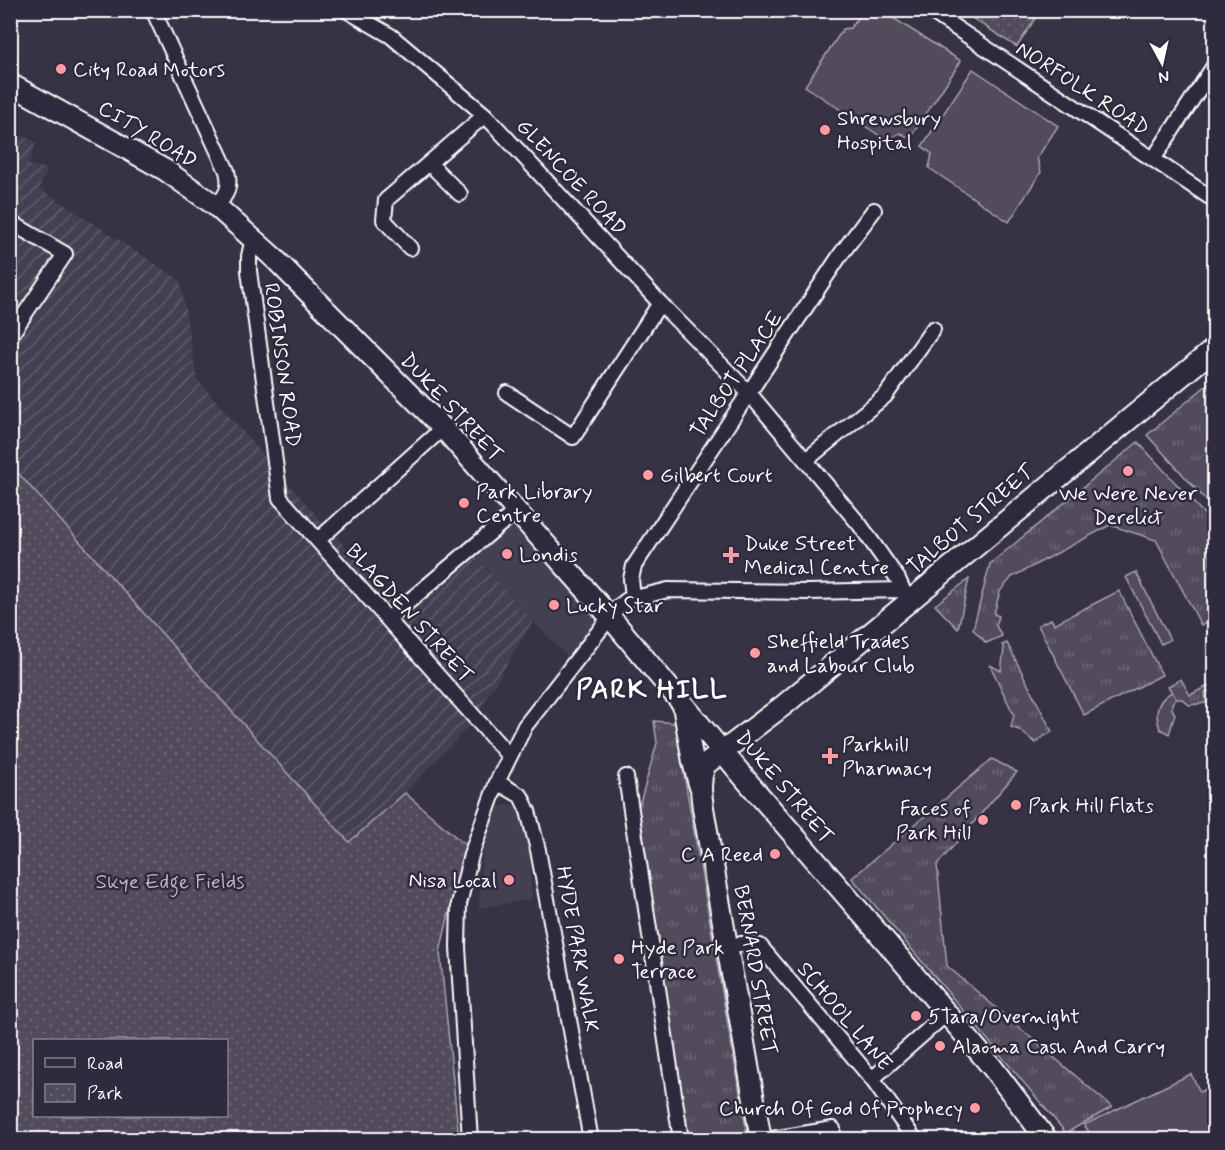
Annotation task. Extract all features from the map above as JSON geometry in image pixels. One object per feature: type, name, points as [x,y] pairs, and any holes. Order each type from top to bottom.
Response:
[{"type":"main road","name":"CITY ROAD","points":[[10,84],[165,170],[216,206],[253,238]]},
{"type":"main road","name":"DUKE STREET","points":[[253,238],[443,428],[610,617],[992,1067],[1047,1140]]},
{"type":"main road","name":"TALBOT STREET","points":[[702,798],[701,774],[705,765],[784,705],[905,596],[1215,349]]},
{"type":"main road","name":"BERNARD STREET","points":[[683,705],[702,798],[761,1140]]},
{"type":"street","points":[[153,10],[227,171],[229,188],[225,197],[216,206]]},
{"type":"street","name":"GLENCOE ROAD","points":[[346,10],[391,36],[485,115],[660,303],[749,393],[887,561],[905,596]]},
{"type":"street","name":"NORFOLK ROAD","points":[[929,10],[1154,158],[1215,201]]},
{"type":"street","points":[[1154,158],[1215,66]]},
{"type":"street","points":[[410,248],[384,220],[386,200],[485,115]]},
{"type":"street","points":[[429,163],[460,194]]},
{"type":"street","name":"TALBOT PLACE","points":[[633,597],[631,579],[634,566],[841,254],[874,210]]},
{"type":"street","points":[[10,222],[65,254],[10,336]]},
{"type":"street","name":"ROBINSON ROAD","points":[[253,238],[249,256],[249,271],[280,498]]},
{"type":"street","points":[[507,393],[573,437],[660,303]]},
{"type":"street","points":[[806,460],[885,396],[933,329]]},
{"type":"street","points":[[318,540],[443,428]]},
{"type":"street","name":"BLAGDEN STREET","points":[[280,498],[509,756]]},
{"type":"street","points":[[388,619],[516,511]]},
{"type":"street","points":[[470,1140],[459,978],[459,904],[471,855],[496,782],[525,726],[610,617],[618,607],[633,597],[668,590],[905,596]]},
{"type":"street","points":[[626,777],[681,1140]]},
{"type":"street","name":"HYDE PARK WALK","points":[[496,782],[521,796],[528,811],[538,850],[591,1140]]},
{"type":"street","name":"SCHOOL LANE","points":[[728,946],[742,944],[760,946],[872,1079],[915,1140]]},
{"type":"street","points":[[872,1079],[946,1014]]},
{"type":"street","points":[[766,1140],[833,1129]]},
{"type":"shaded area","points":[[21,135],[36,142],[29,165],[48,169],[39,188],[180,280],[197,379],[321,521],[408,613],[475,556],[533,621],[471,724],[405,793],[349,842],[11,464],[10,151]]},
{"type":"shaded area","points":[[516,511],[610,617],[574,663],[475,556]]},
{"type":"shaded area","points":[[512,805],[523,814],[529,852],[532,899],[479,908],[482,858],[490,822],[499,806]]},
{"type":"green space","points":[[863,11],[882,11],[961,61],[910,138],[900,133],[886,140],[805,86],[843,29],[850,28]]},
{"type":"green space","points":[[961,11],[1040,11],[1017,47]]},
{"type":"green space","points":[[973,69],[1058,126],[1037,158],[1041,172],[1009,222],[929,168],[932,154],[922,146]]},
{"type":"green space","points":[[1214,379],[1214,509],[1147,435]]},
{"type":"green space","points":[[1138,442],[1206,516],[1214,619],[1201,625],[1156,540],[1110,525],[1012,577],[1000,591],[994,614],[999,616],[996,626],[1002,636],[986,643],[973,629],[990,564]]},
{"type":"green space","name":"Skye Edge Fields","points":[[10,464],[349,842],[405,793],[465,845],[440,952],[459,1139],[11,1139]]},
{"type":"green space","points":[[1136,572],[1170,640],[1161,644],[1126,577]]},
{"type":"green space","points":[[969,579],[958,629],[935,605]]},
{"type":"green space","points":[[1119,591],[1162,675],[1084,715],[1038,625],[1051,619],[1054,624]]},
{"type":"green space","points":[[1007,643],[1052,732],[1036,743],[1011,727],[1014,715],[990,665],[1001,671],[1004,649],[1002,645]]},
{"type":"green space","points":[[1181,679],[1190,695],[1214,683],[1214,691],[1205,692],[1206,703],[1189,705],[1182,699],[1176,699],[1168,686]]},
{"type":"green space","points":[[1172,692],[1176,699],[1172,703],[1175,714],[1169,734],[1160,729],[1157,712],[1163,699]]},
{"type":"green space","points":[[654,721],[675,723],[748,1139],[688,1139],[637,813],[657,743]]},
{"type":"green space","points":[[992,759],[1017,772],[937,865],[947,966],[1112,1107],[1066,1133],[852,878]]},
{"type":"green space","points":[[1191,1074],[1200,1092],[1214,1085],[1214,1139],[1094,1139],[1084,1125]]},
{"type":"place","name":"City Road Motors","points":[[61,69]]},
{"type":"place","name":"Shrewsbury Hospital","points":[[825,130]]},
{"type":"place","name":"We Were Never Derelict","points":[[1128,471]]},
{"type":"place","name":"Gilbert Court","points":[[648,475]]},
{"type":"place","name":"Park Library Centre","points":[[464,503]]},
{"type":"place","name":"Londis","points":[[507,554]]},
{"type":"place","name":"Duke Street Medical Centre","points":[[731,555]]},
{"type":"place","name":"Lucky Star","points":[[554,605]]},
{"type":"place","name":"Sheffield Trades and Labour Club","points":[[755,653]]},
{"type":"place","name":"Parkhill Pharmacy","points":[[830,756]]},
{"type":"place","name":"Park Hill Flats","points":[[1016,805]]},
{"type":"place","name":"Faces of Park Hill","points":[[983,820]]},
{"type":"place","name":"C A Reed","points":[[775,854]]},
{"type":"place","name":"Nisa Local","points":[[509,880]]},
{"type":"place","name":"Hyde Park Terrace","points":[[619,959]]},
{"type":"place","name":"5Tara/Overnight","points":[[916,1016]]},
{"type":"place","name":"Alaoma Cash And Carry","points":[[940,1046]]},
{"type":"place","name":"Church Of God Of Prophecy","points":[[975,1108]]},
{"type":"district","name":"PARK HILL","points":[[652,689]]}]
